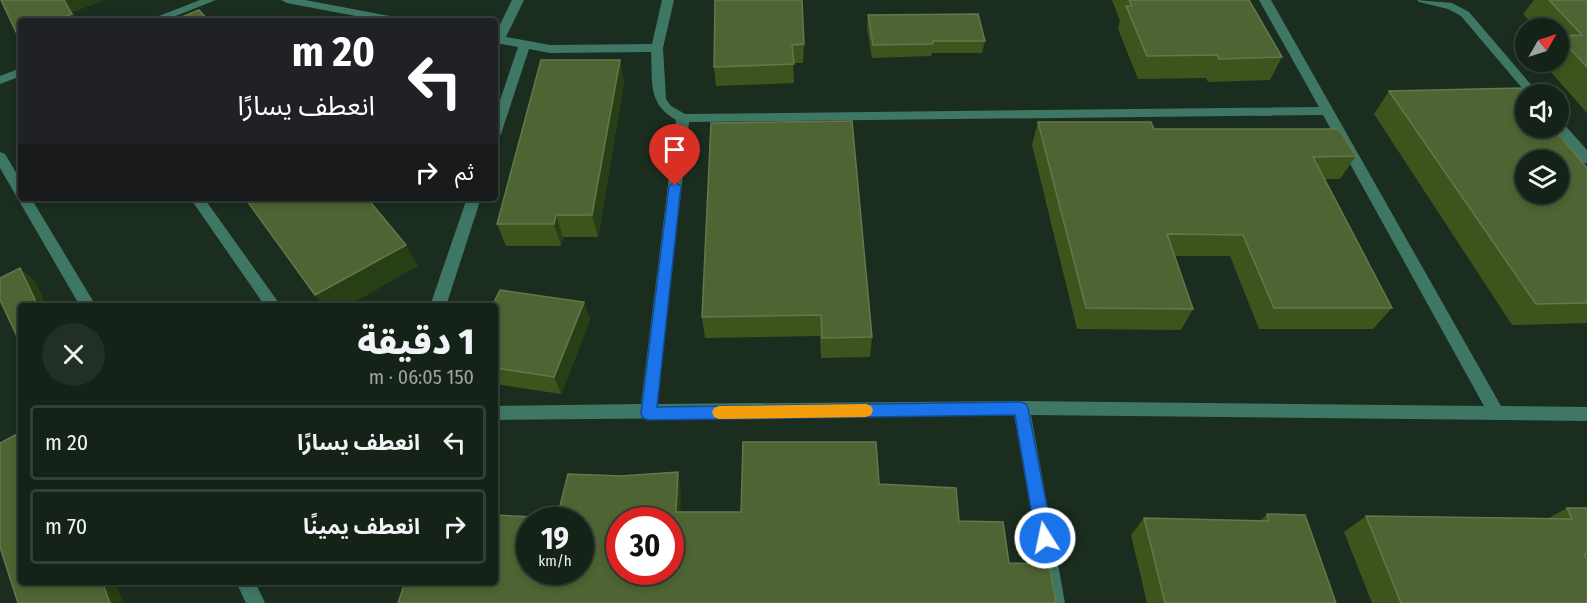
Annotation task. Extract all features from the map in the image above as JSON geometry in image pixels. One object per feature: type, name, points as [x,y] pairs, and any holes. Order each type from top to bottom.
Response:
[{"type":"street","points":[[160,18],[210,0]]},
{"type":"street","points":[[287,0],[384,18]]},
{"type":"street","points":[[498,37],[518,0]]},
{"type":"street","points":[[668,0],[657,48],[660,99],[667,109],[683,118],[1328,111]]},
{"type":"street","points":[[1265,0],[1497,414]]},
{"type":"street","points":[[1423,0],[1452,6],[1465,14],[1524,84]]},
{"type":"street","points":[[498,39],[550,49],[657,48]]},
{"type":"street","points":[[498,125],[524,45]]},
{"type":"street","points":[[0,80],[18,73]]},
{"type":"street","points":[[648,413],[683,118]]},
{"type":"street","points":[[1569,138],[1587,159]]},
{"type":"street","points":[[0,157],[18,187]]},
{"type":"street","points":[[26,201],[86,303]]},
{"type":"street","points":[[198,201],[271,303]]},
{"type":"street","points":[[439,303],[473,201]]},
{"type":"street","points":[[1021,408],[1056,603]]},
{"type":"street","points":[[498,413],[1021,408],[1587,414]]},
{"type":"street","points":[[247,585],[256,603]]},
{"type":"building","points":[[1,0],[64,0],[72,14],[61,18],[18,18],[17,34]]},
{"type":"building","points":[[715,0],[802,0],[804,44],[792,45],[794,64],[714,67]]},
{"type":"building","points":[[1129,0],[1249,0],[1282,57],[1219,59],[1217,55],[1147,56],[1126,6],[1132,6]]},
{"type":"building","points":[[1549,0],[1587,0],[1587,67],[1569,48],[1569,36],[1582,35],[1569,21],[1569,18],[1566,18]]},
{"type":"building","points":[[199,10],[206,18],[179,18]]},
{"type":"building","points":[[978,14],[985,41],[933,41],[933,44],[873,45],[868,15]]},
{"type":"building","points":[[541,60],[620,60],[592,215],[556,215],[554,224],[497,224]]},
{"type":"building","points":[[1515,88],[1515,138],[1562,138],[1587,168],[1587,303],[1536,304],[1389,91]]},
{"type":"building","points":[[852,121],[872,337],[822,338],[821,315],[702,317],[711,123]]},
{"type":"building","points":[[1038,122],[1151,122],[1154,129],[1339,129],[1356,156],[1313,157],[1392,308],[1274,308],[1243,235],[1167,234],[1193,309],[1086,308]]},
{"type":"building","points":[[247,201],[369,201],[406,245],[315,295]]},
{"type":"building","points":[[20,268],[37,303],[18,303],[18,339],[0,300],[0,278]]},
{"type":"building","points":[[500,290],[584,302],[554,377],[498,368],[498,303],[494,303]]},
{"type":"building","points":[[18,434],[18,585],[103,585],[110,603],[18,603],[0,547],[0,443]]},
{"type":"building","points":[[743,442],[876,442],[879,484],[956,488],[959,521],[1003,522],[1009,563],[1049,564],[1056,603],[398,603],[404,585],[498,585],[498,515],[516,516],[516,585],[594,585],[594,507],[560,507],[568,474],[621,476],[678,472],[676,507],[606,507],[606,585],[684,585],[684,512],[741,512]]},
{"type":"building","points":[[1567,508],[1587,508],[1587,554],[1584,554],[1587,559],[1587,603],[1401,603],[1366,516],[1572,519]]},
{"type":"building","points":[[1267,514],[1305,515],[1336,603],[1165,603],[1144,518],[1269,521]]},
{"type":"slow traffic","points":[[719,412],[866,410]]},
{"type":"route","points":[[675,186],[648,413],[1021,408],[1045,538]]}]
